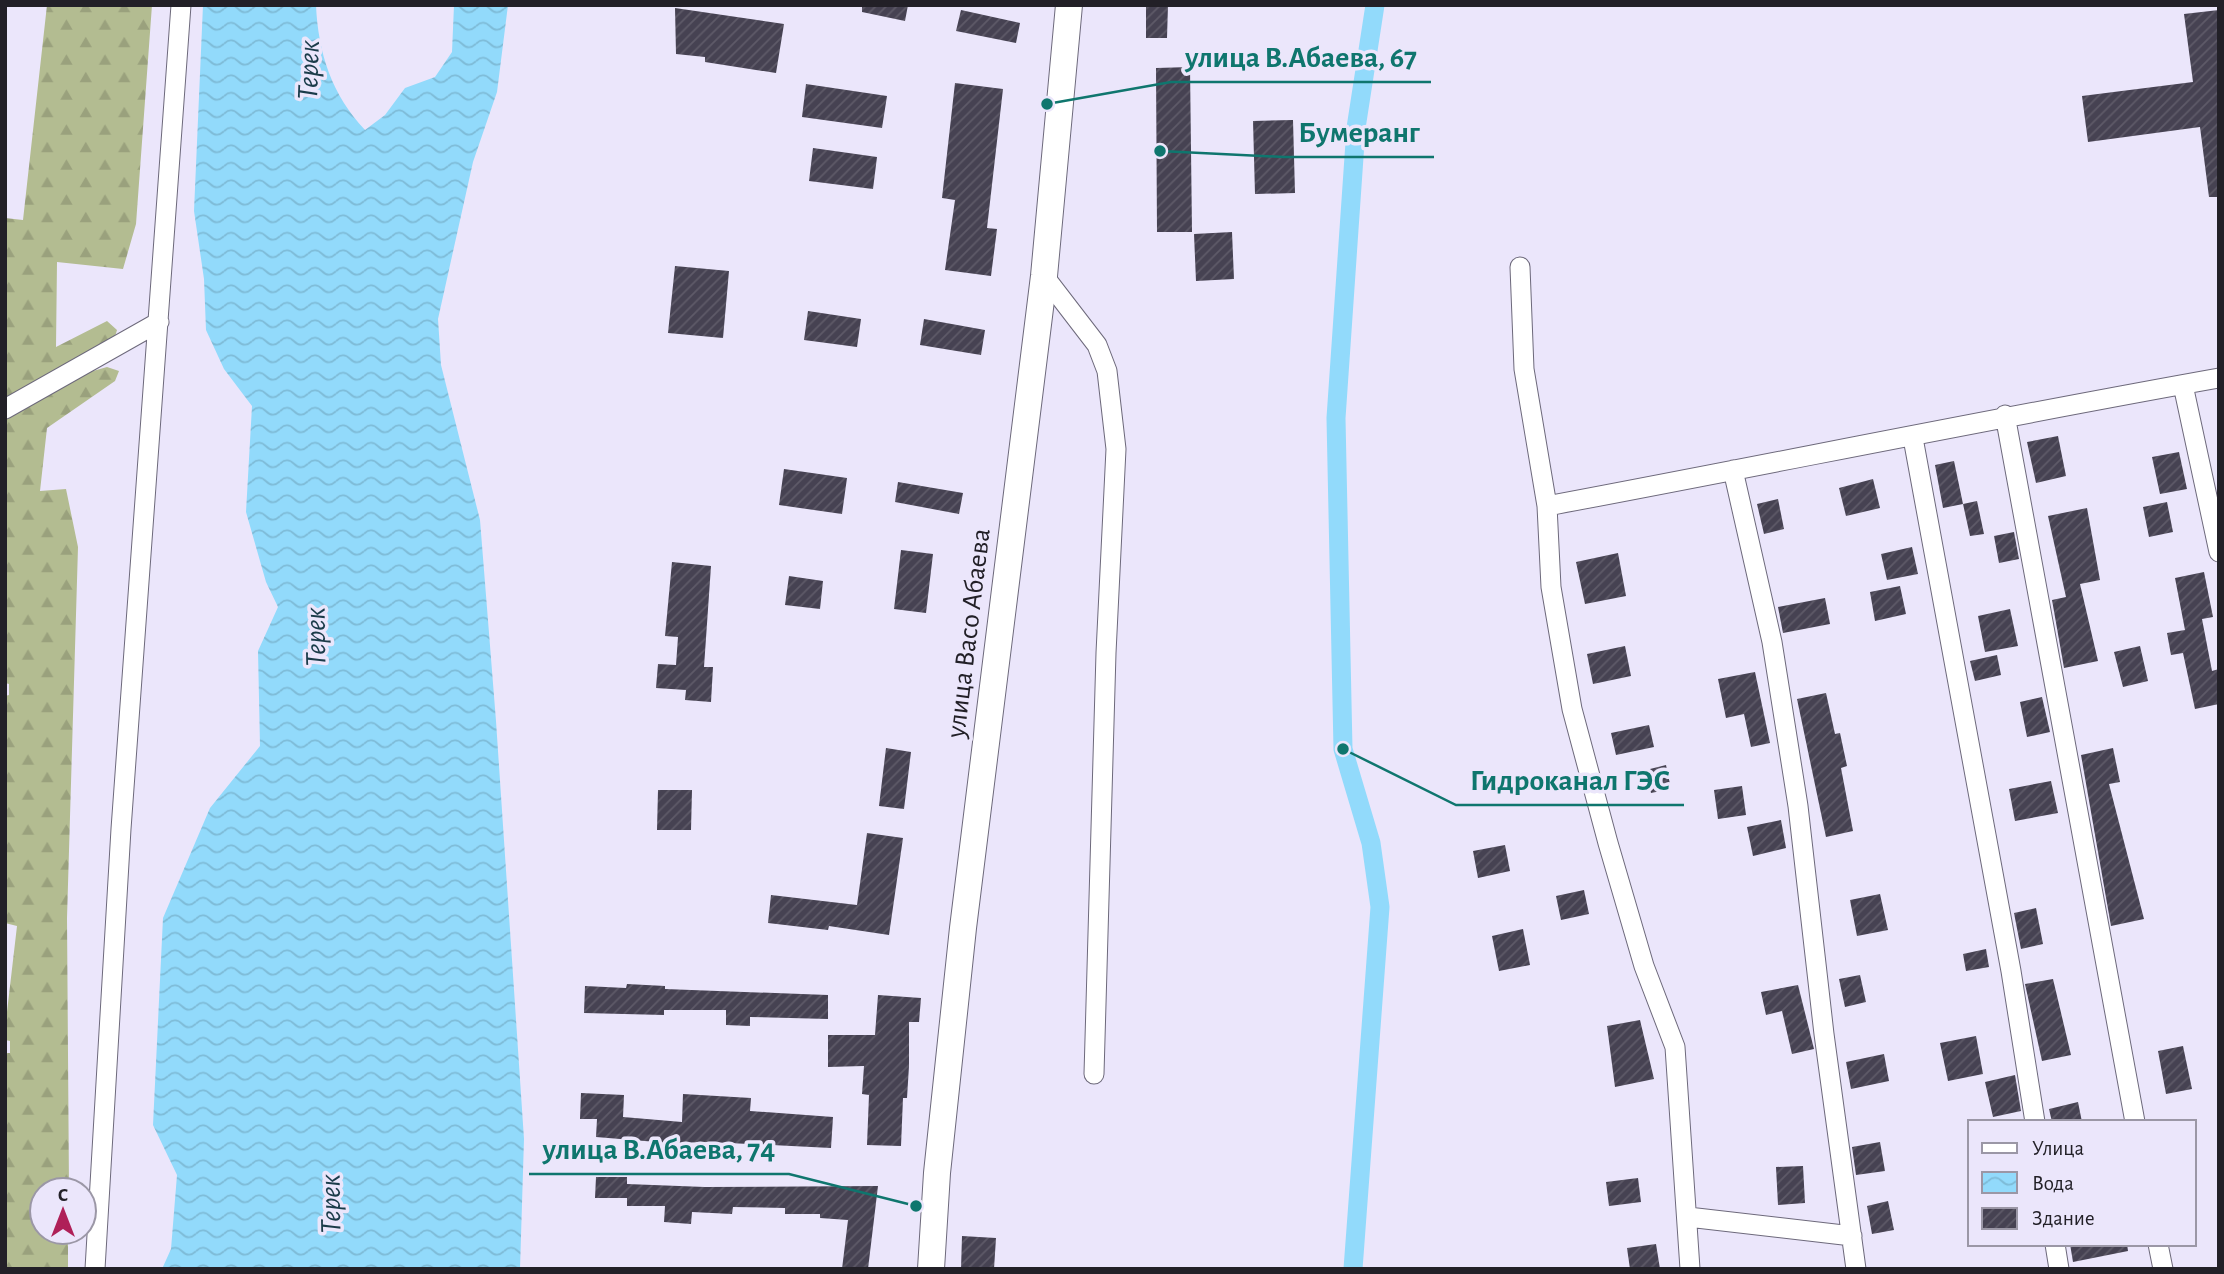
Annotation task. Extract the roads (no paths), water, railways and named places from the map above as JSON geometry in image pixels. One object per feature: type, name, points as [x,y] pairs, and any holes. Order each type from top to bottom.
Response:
[{"type":"main road","name":"улица Васо Абаева","points":[[931,1269],[937,1173],[963,928],[1044,276],[1069,5]]},
{"type":"street","points":[[95,1269],[121,829],[181,5]]},
{"type":"street","points":[[1520,267],[1524,369],[1547,506],[1551,587],[1572,709],[1644,966],[1675,1047],[1690,1269]]},
{"type":"street","points":[[1044,276],[1097,345],[1107,372],[1116,449],[1106,653],[1094,1074]]},
{"type":"street","points":[[5,409],[159,322]]},
{"type":"street","points":[[1547,506],[1913,438],[2005,415],[2219,378]]},
{"type":"street","points":[[2183,385],[2219,552]]},
{"type":"street","points":[[2005,415],[2135,1120]]},
{"type":"street","points":[[1913,438],[2011,971],[2035,1120]]},
{"type":"street","points":[[1733,470],[1772,642],[1796,792],[1824,1034],[1856,1269]]},
{"type":"street","points":[[1688,1217],[1852,1236]]},
{"type":"street","points":[[2055,1246],[2059,1269]]},
{"type":"street","points":[[2158,1246],[2163,1269]]},
{"type":"water","name":"Терек","points":[[203,5],[316,5],[320,40],[329,72],[344,102],[365,130],[385,115],[405,88],[435,77],[452,52],[454,5],[508,5],[497,92],[473,162],[438,319],[441,365],[480,520],[524,1139],[520,1269],[162,1269],[171,1249],[177,1175],[153,1125],[163,918],[210,808],[260,746],[258,651],[278,607],[266,582],[246,512],[252,406],[224,369],[206,330],[204,279],[194,211]]},
{"type":"waterway","points":[[1353,1269],[1380,907],[1371,843],[1343,749],[1336,418],[1356,128],[1375,5]]},
{"type":"place","name":"улица В.Абаева, 67","points":[[1047,104]]},
{"type":"place","name":"Бумеранг","points":[[1160,151]]},
{"type":"place","name":"Гидроканал ГЭС","points":[[1343,749]]},
{"type":"place","name":"улица В.Абаева, 74","points":[[916,1206]]}]
